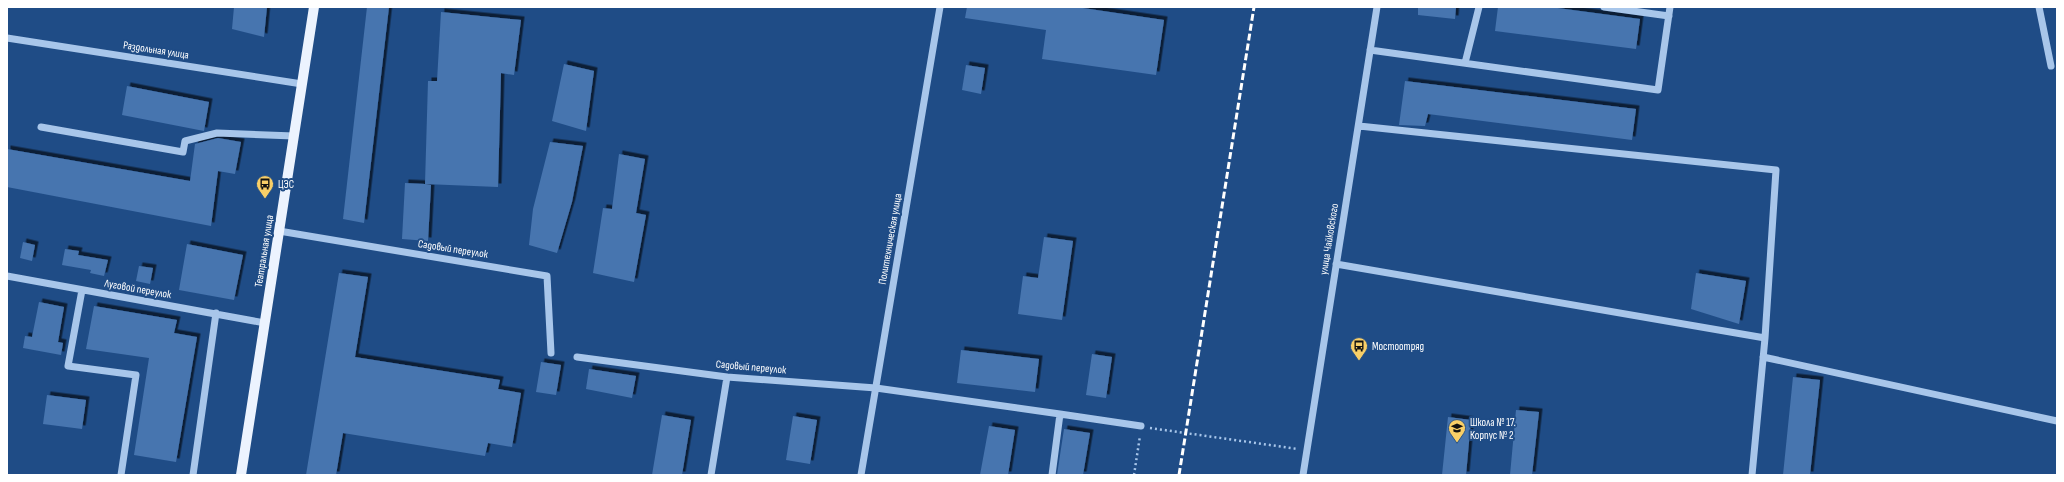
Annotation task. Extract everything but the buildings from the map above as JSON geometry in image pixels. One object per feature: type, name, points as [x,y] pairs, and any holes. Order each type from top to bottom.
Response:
[{"type":"main road","name":"Театральная улица","points":[[241,475],[314,7]]},
{"type":"street","name":"Политехническая улица","points":[[861,475],[940,7]]},
{"type":"street","name":"улица Чайковского","points":[[1303,475],[1377,7]]},
{"type":"street","points":[[1465,63],[1479,7]]},
{"type":"street","points":[[1604,7],[1669,16]]},
{"type":"street","points":[[1370,50],[1658,90],[1670,7]]},
{"type":"street","points":[[2039,7],[2051,66]]},
{"type":"street","name":"Раздольная улица","points":[[7,38],[302,84]]},
{"type":"street","points":[[1359,126],[1776,170],[1763,357],[1752,475]]},
{"type":"street","points":[[41,127],[183,152],[185,141],[217,134],[294,136]]},
{"type":"street","name":"Садовый переулок","points":[[279,231],[546,276],[551,353]]},
{"type":"street","points":[[1336,264],[1764,338]]},
{"type":"street","name":"Луговой переулок","points":[[7,276],[265,323]]},
{"type":"street","points":[[82,290],[68,366],[136,375],[121,475]]},
{"type":"street","points":[[193,475],[216,313]]},
{"type":"street","name":"Садовый переулок","points":[[577,357],[727,377],[876,388],[1141,426]]},
{"type":"street","points":[[1763,357],[2057,421]]},
{"type":"street","points":[[712,475],[727,377]]},
{"type":"street","points":[[1052,475],[1060,414]]},
{"type":"path","points":[[1134,475],[1141,426],[1306,450]]},
{"type":"railway","points":[[1179,475],[1254,7]]},
{"type":"place","name":"ЦЭС","points":[[265,199]]},
{"type":"place","name":"Мостоотряд","points":[[1359,361]]},
{"type":"place","name":"Школа № 17. Корпус № 2","points":[[1457,443]]}]
